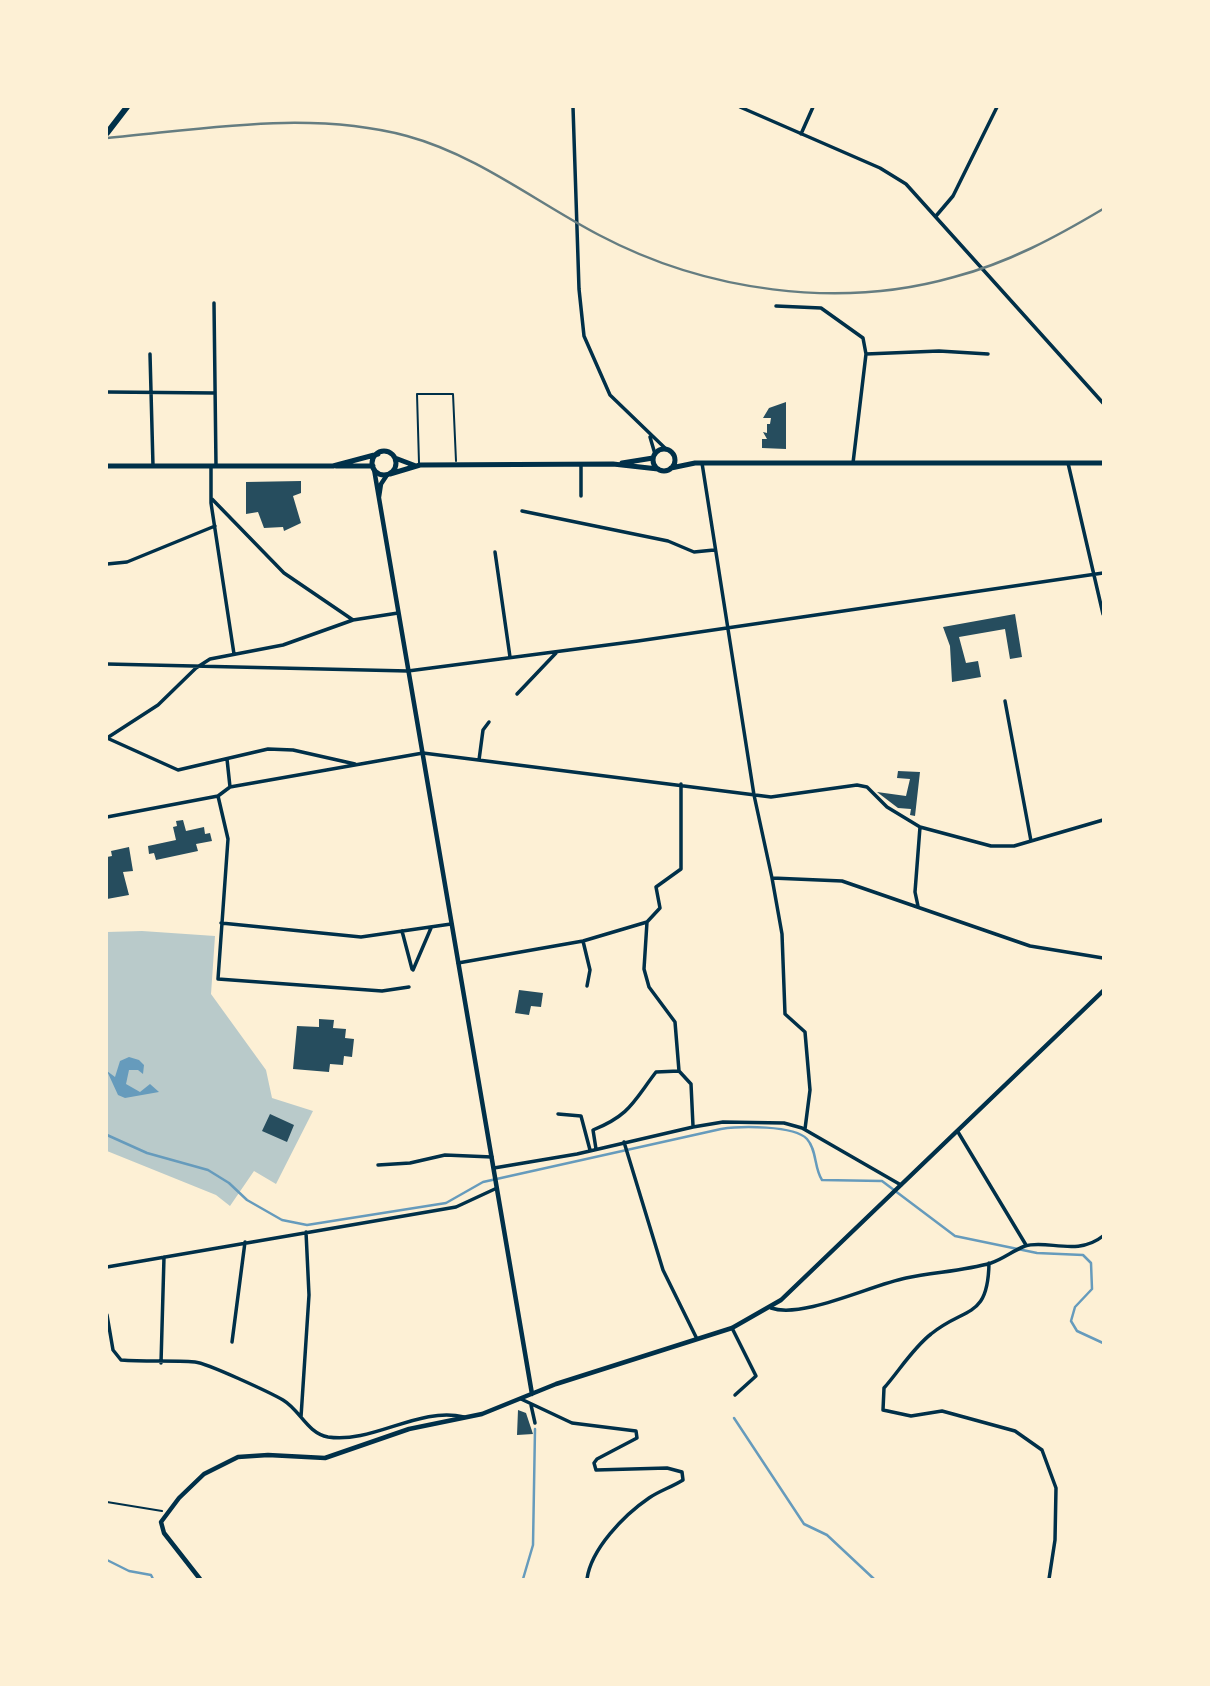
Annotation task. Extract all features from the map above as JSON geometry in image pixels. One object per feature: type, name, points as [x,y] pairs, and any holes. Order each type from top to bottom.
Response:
[{"type":"highway","points":[[109,130],[127,107]]},
{"type":"main road","points":[[613,464],[654,456],[666,449],[674,457],[695,463]]},
{"type":"main road","points":[[333,466],[389,453],[395,458],[418,465],[613,464],[658,469],[695,463],[1103,463]]},
{"type":"main road","points":[[373,468],[378,454]]},
{"type":"main road","points":[[654,456],[658,469]]},
{"type":"main road","points":[[671,468],[674,457]]},
{"type":"main road","points":[[389,474],[396,467],[395,458]]},
{"type":"main road","points":[[107,466],[333,466],[373,468],[389,474],[418,465]]},
{"type":"street","points":[[573,107],[583,336],[610,395],[666,449]]},
{"type":"street","points":[[740,107],[893,175],[976,259],[1103,402]]},
{"type":"street","points":[[801,134],[813,107]]},
{"type":"street","points":[[936,216],[953,196],[997,107]]},
{"type":"street","points":[[214,303],[215,393],[211,498],[234,654]]},
{"type":"street","points":[[776,306],[821,308],[863,338],[866,354],[853,463]]},
{"type":"street","points":[[866,354],[939,351],[988,354]]},
{"type":"street","points":[[150,354],[153,466]]},
{"type":"street","points":[[107,392],[215,393]]},
{"type":"street","points":[[650,435],[654,456]]},
{"type":"street","points":[[1068,462],[1103,614]]},
{"type":"street","points":[[702,463],[754,795],[782,934],[785,1014],[805,1032],[810,1090],[804,1129]]},
{"type":"street","points":[[581,464],[581,496]]},
{"type":"street","points":[[373,468],[532,1394]]},
{"type":"street","points":[[379,498],[381,484],[389,474]]},
{"type":"street","points":[[211,498],[225,509],[284,573],[353,620]]},
{"type":"street","points":[[522,511],[668,541],[694,552],[714,550]]},
{"type":"street","points":[[107,564],[127,562],[215,526]]},
{"type":"street","points":[[495,552],[510,657]]},
{"type":"street","points":[[107,664],[408,671],[729,628],[1103,573]]},
{"type":"street","points":[[107,738],[158,705],[196,668],[210,659],[283,645],[353,620],[398,613]]},
{"type":"street","points":[[517,694],[558,652]]},
{"type":"street","points":[[1005,701],[1031,841]]},
{"type":"street","points":[[479,761],[483,730],[489,722]]},
{"type":"street","points":[[107,738],[178,770],[268,749],[293,750],[357,765]]},
{"type":"street","points":[[107,817],[218,796],[230,787],[423,753],[771,797],[857,785],[867,787],[887,807],[920,827],[991,846],[1031,841],[1103,820]]},
{"type":"street","points":[[227,759],[230,787]]},
{"type":"street","points":[[458,963],[583,941],[634,923],[647,922],[660,908],[656,887],[681,869],[681,784]]},
{"type":"street","points":[[218,796],[228,839],[218,979],[382,991],[409,987]]},
{"type":"street","points":[[918,906],[915,892],[920,827]]},
{"type":"street","points":[[772,878],[842,881],[1030,946],[1103,958]]},
{"type":"street","points":[[647,922],[649,932],[644,969],[649,987],[675,1022],[679,1071],[691,1084],[692,1127]]},
{"type":"street","points":[[221,923],[360,937],[451,924]]},
{"type":"street","points":[[402,931],[413,970],[431,928]]},
{"type":"street","points":[[583,941],[590,971],[587,986]]},
{"type":"street","points":[[200,1579],[164,1533],[161,1521],[167,1511],[204,1474],[238,1457],[325,1458],[398,1432],[482,1414],[556,1384],[732,1328],[771,1308],[1103,991]]},
{"type":"street","points":[[597,1149],[593,1130],[616,1121],[629,1110],[656,1072],[679,1071]]},
{"type":"street","points":[[558,1114],[581,1116],[590,1150]]},
{"type":"street","points":[[494,1168],[597,1149],[692,1127],[747,1123],[784,1124],[804,1129],[899,1187]]},
{"type":"street","points":[[958,1132],[1026,1245]]},
{"type":"street","points":[[624,1142],[663,1270],[697,1339]]},
{"type":"street","points":[[379,1165],[410,1163],[445,1155],[492,1157]]},
{"type":"street","points":[[107,1267],[456,1207],[498,1188]]},
{"type":"street","points":[[300,1417],[309,1295],[306,1232]]},
{"type":"street","points":[[771,1308],[781,1311],[799,1309],[882,1283],[989,1264],[1026,1245],[1081,1246],[1096,1242],[1103,1236]]},
{"type":"street","points":[[232,1342],[245,1242]]},
{"type":"street","points":[[161,1363],[164,1256]]},
{"type":"street","points":[[989,1264],[988,1287],[973,1312],[932,1333],[884,1388],[883,1410],[911,1416],[942,1410],[1015,1431],[1042,1450],[1056,1488],[1055,1540],[1049,1579]]},
{"type":"street","points":[[107,1315],[117,1356],[121,1360],[205,1364],[286,1402],[317,1432],[327,1437],[343,1437],[456,1415],[464,1417]]},
{"type":"street","points":[[732,1328],[755,1376],[735,1395]]},
{"type":"street","points":[[521,1399],[572,1423],[636,1431],[637,1438],[597,1459],[594,1463],[596,1470],[667,1468],[682,1472],[683,1480],[650,1497],[613,1532],[589,1568],[587,1579]]},
{"type":"street","points":[[531,1405],[535,1423]]},
{"type":"lane","points":[[418,465],[417,394],[453,394],[457,466]]},
{"type":"path","points":[[107,1502],[167,1511]]},
{"type":"shaded area","points":[[142,931],[215,936],[211,994],[266,1070],[272,1098],[313,1111],[276,1184],[254,1171],[230,1206],[216,1195],[107,1151],[107,932]]},
{"type":"water","points":[[129,1057],[144,1065],[143,1074],[138,1070],[129,1070],[126,1084],[140,1092],[150,1084],[159,1092],[125,1098],[118,1095],[107,1071],[115,1077],[120,1061]]},
{"type":"building","points":[[786,402],[786,449],[762,448],[762,439],[767,439],[763,432],[767,433],[767,424],[770,424],[771,418],[763,418],[769,408]]},
{"type":"building","points":[[301,481],[301,493],[293,496],[301,523],[284,531],[283,527],[264,528],[258,512],[246,514],[246,482]]},
{"type":"building","points":[[1015,614],[1022,657],[1010,659],[1005,629],[959,637],[966,663],[978,661],[981,677],[952,682],[950,646],[943,627]]},
{"type":"building","points":[[898,771],[920,772],[915,816],[910,815],[911,809],[898,808],[877,792],[906,796],[910,779],[897,778]]},
{"type":"building","points":[[183,820],[186,831],[204,827],[205,834],[210,833],[212,841],[196,844],[198,851],[156,860],[154,853],[149,854],[148,846],[176,840],[173,827],[177,826],[176,821]]},
{"type":"building","points":[[129,847],[133,871],[123,872],[129,895],[107,899],[107,857],[112,856],[111,851]]},
{"type":"building","points":[[519,990],[543,993],[541,1007],[531,1006],[529,1015],[515,1013]]},
{"type":"building","points":[[319,1019],[334,1020],[333,1028],[346,1029],[345,1038],[354,1039],[352,1057],[344,1056],[343,1065],[330,1064],[329,1072],[293,1069],[297,1026],[319,1027]]},
{"type":"building","points":[[270,1114],[294,1125],[287,1142],[262,1131]]},
{"type":"building","points":[[518,1410],[526,1413],[533,1434],[517,1435]]},
{"type":"waterway","points":[[107,1135],[147,1153],[208,1170],[229,1183],[247,1200],[282,1220],[307,1225],[446,1203],[483,1182],[721,1129],[753,1127],[791,1131],[800,1134],[810,1143],[822,1180],[882,1181],[955,1236],[1037,1253],[1083,1255],[1091,1263],[1092,1289],[1075,1307],[1071,1321],[1077,1331],[1103,1343]]},
{"type":"waterway","points":[[734,1418],[804,1524],[827,1535],[874,1579]]},
{"type":"waterway","points":[[523,1579],[533,1545],[535,1429]]},
{"type":"waterway","points":[[107,1560],[129,1571],[151,1575],[153,1579]]},
{"type":"railway","points":[[107,138],[295,123],[370,128],[407,136],[433,144],[482,167],[599,235],[640,254],[727,282],[819,293],[910,287],[954,277],[1031,248],[1103,209]]}]
